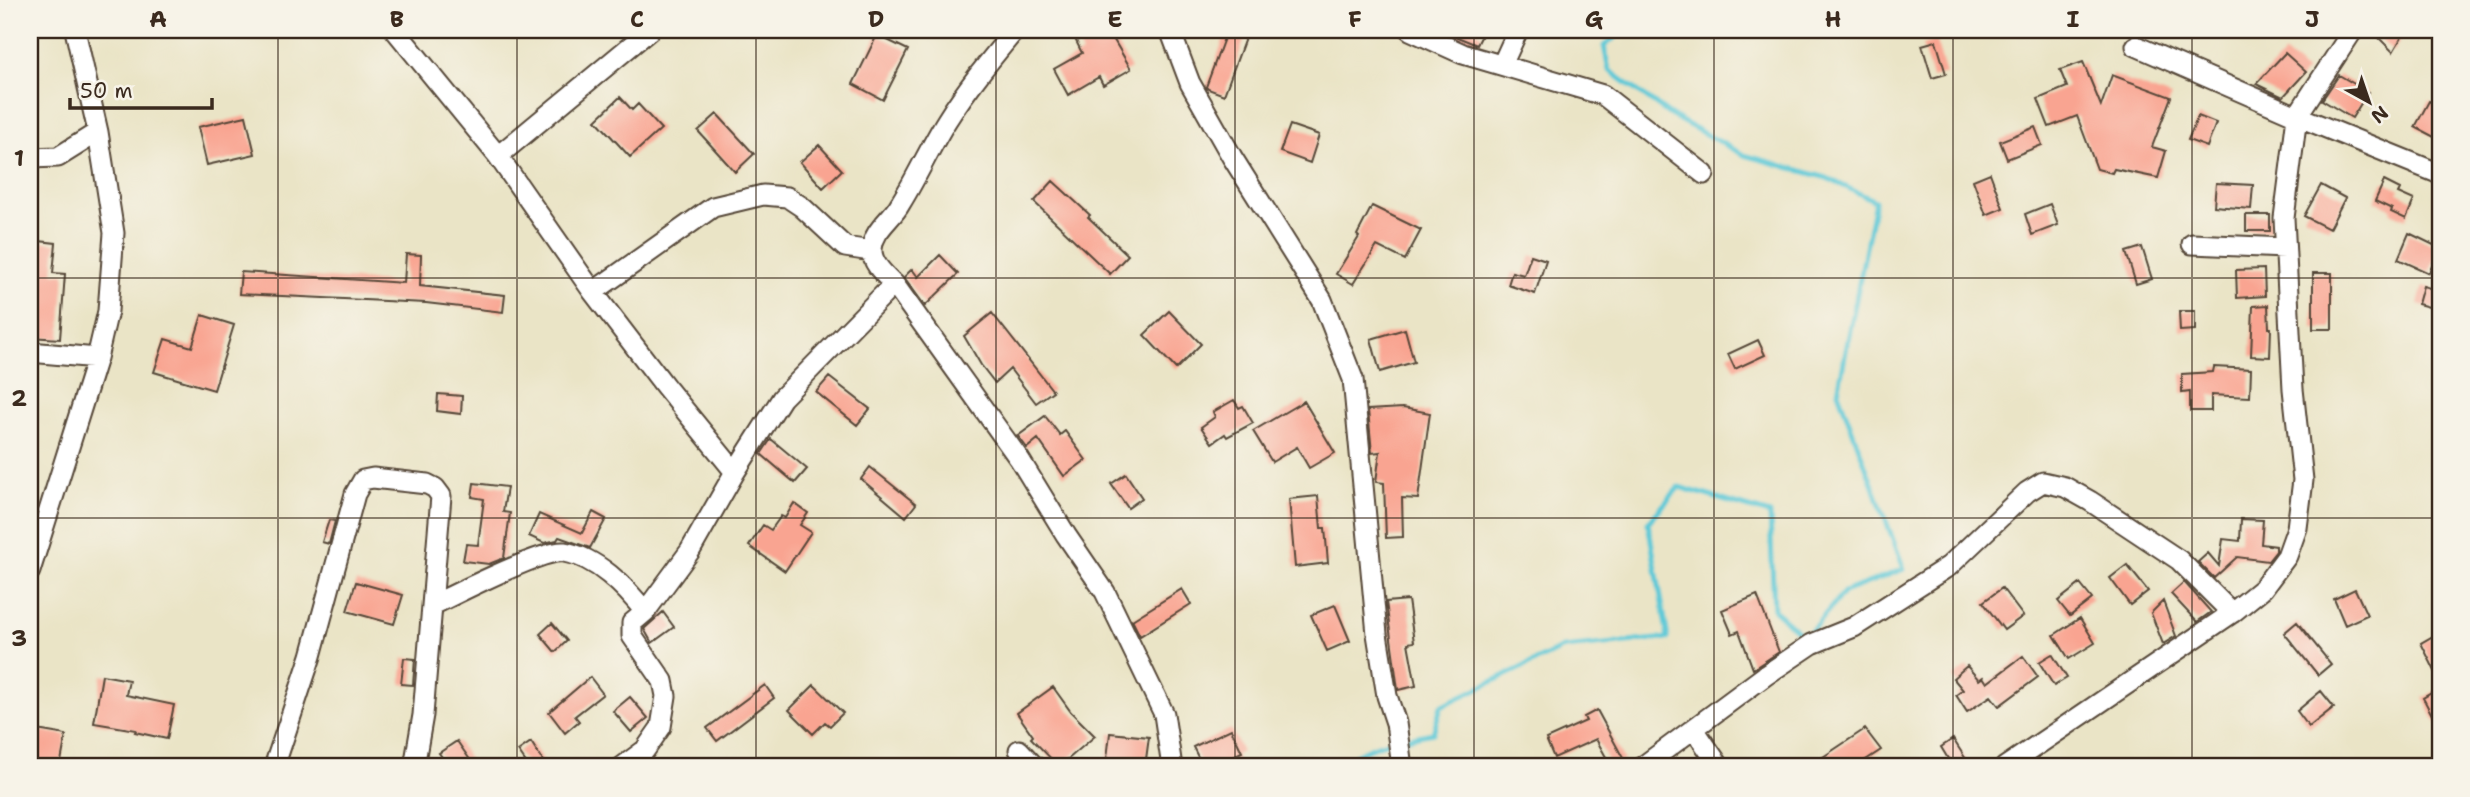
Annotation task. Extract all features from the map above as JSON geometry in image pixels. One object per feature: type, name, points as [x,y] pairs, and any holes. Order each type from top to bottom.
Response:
[{"type":"street","points":[[30,571],[97,358],[108,311],[114,233],[98,132],[75,30]]},
{"type":"street","points":[[395,30],[498,156],[593,292],[734,472]]},
{"type":"street","points":[[498,156],[650,30]]},
{"type":"street","points":[[1014,30],[948,118],[899,207],[875,236],[871,251],[878,268],[894,284],[1020,460],[1066,536],[1105,592],[1164,714],[1171,767]]},
{"type":"street","points":[[1170,30],[1190,83],[1231,157],[1322,300],[1353,379],[1377,634],[1401,759]]},
{"type":"street","points":[[1409,30],[1463,54],[1603,95],[1704,174]]},
{"type":"street","points":[[1502,65],[1518,30]]},
{"type":"street","points":[[2005,767],[2232,613],[2263,588],[2287,556],[2297,528],[2303,480],[2293,389],[2284,218],[2297,116],[2353,30]]},
{"type":"street","points":[[2136,46],[2440,174]]},
{"type":"street","points":[[30,158],[58,157],[98,132]]},
{"type":"street","points":[[593,292],[713,207],[763,195],[787,197],[802,207],[845,247],[871,251]]},
{"type":"street","points":[[2192,244],[2285,248]]},
{"type":"street","points":[[622,767],[645,750],[661,727],[666,696],[663,681],[632,636],[632,624],[645,612],[690,551],[734,472],[782,398],[894,284]]},
{"type":"street","points":[[30,352],[97,358]]},
{"type":"street","points":[[274,767],[311,656],[355,494],[363,480],[373,478],[427,484],[435,488],[441,496],[423,715],[414,767]]},
{"type":"street","points":[[1642,767],[1812,644],[1854,627],[1949,566],[2027,492],[2043,482],[2064,487],[2090,501],[2179,561],[2232,613]]},
{"type":"street","points":[[433,605],[495,575],[561,551],[589,560],[630,592],[645,612]]},
{"type":"street","points":[[1694,729],[1720,767]]},
{"type":"street","points":[[1019,750],[1035,767]]},
{"type":"building","points":[[1095,30],[1108,30],[1131,69],[1103,85],[1099,77],[1068,95],[1054,69],[1082,53],[1076,41]]},
{"type":"building","points":[[1227,30],[1248,30],[1224,95],[1206,87]]},
{"type":"building","points":[[1440,30],[1473,30],[1482,35],[1477,45]]},
{"type":"building","points":[[2371,30],[2406,30],[2393,52]]},
{"type":"building","points":[[877,35],[908,50],[883,100],[853,84]]},
{"type":"building","points":[[1936,41],[1946,74],[1932,78],[1922,45]]},
{"type":"building","points":[[2285,53],[2306,72],[2283,97],[2256,84]]},
{"type":"building","points":[[2083,62],[2101,106],[2112,75],[2171,97],[2152,147],[2166,151],[2158,178],[2114,169],[2112,173],[2097,169],[2077,116],[2049,127],[2038,99],[2067,87],[2060,70]]},
{"type":"building","points":[[2339,75],[2368,92],[2352,118],[2322,100]]},
{"type":"building","points":[[620,97],[632,110],[638,104],[661,129],[630,157],[596,120]]},
{"type":"building","points":[[2429,101],[2440,107],[2440,140],[2415,127]]},
{"type":"building","points":[[717,114],[754,154],[735,172],[698,131]]},
{"type":"building","points":[[246,116],[255,154],[207,165],[198,127]]},
{"type":"building","points":[[2198,116],[2216,123],[2207,147],[2188,140]]},
{"type":"building","points":[[1290,125],[1319,135],[1310,163],[1280,152]]},
{"type":"building","points":[[2035,127],[2042,145],[2007,159],[2000,141]]},
{"type":"building","points":[[819,145],[842,170],[823,188],[800,162]]},
{"type":"building","points":[[1990,173],[2003,208],[1986,215],[1973,180]]},
{"type":"building","points":[[1053,181],[1128,255],[1110,274],[1034,202]]},
{"type":"building","points":[[2384,181],[2400,189],[2398,193],[2414,200],[2406,219],[2375,201]]},
{"type":"building","points":[[2216,183],[2253,185],[2251,209],[2214,206]]},
{"type":"building","points":[[2321,185],[2345,198],[2329,229],[2304,216]]},
{"type":"building","points":[[2050,204],[2058,225],[2032,235],[2025,214]]},
{"type":"building","points":[[1372,206],[1421,230],[1405,260],[1377,246],[1353,284],[1336,274],[1359,237],[1357,235]]},
{"type":"building","points":[[2246,215],[2270,215],[2270,231],[2246,231]]},
{"type":"building","points":[[2409,233],[2440,248],[2429,273],[2398,259]]},
{"type":"building","points":[[30,240],[56,243],[53,273],[65,274],[60,339],[30,337]]},
{"type":"building","points":[[2142,247],[2152,279],[2136,284],[2126,252]]},
{"type":"building","points":[[406,254],[421,255],[420,286],[505,295],[503,312],[426,303],[239,294],[241,272],[404,283]]},
{"type":"building","points":[[940,255],[958,274],[925,306],[904,277],[912,269],[918,277]]},
{"type":"building","points":[[1531,255],[1546,260],[1535,294],[1508,285],[1512,272],[1524,275]]},
{"type":"building","points":[[2264,269],[2265,296],[2237,298],[2236,270]]},
{"type":"building","points":[[2313,273],[2332,273],[2332,329],[2313,329]]},
{"type":"building","points":[[2423,286],[2440,291],[2440,310],[2418,304]]},
{"type":"building","points":[[2268,305],[2271,328],[2270,357],[2251,356],[2253,306]]},
{"type":"building","points":[[1169,311],[1201,344],[1176,369],[1144,335]]},
{"type":"building","points":[[2179,311],[2195,311],[2195,330],[2180,331]]},
{"type":"building","points":[[992,313],[1053,391],[1036,403],[1010,369],[995,383],[964,336]]},
{"type":"building","points":[[202,315],[234,325],[214,390],[154,372],[165,339],[192,347]]},
{"type":"building","points":[[1405,329],[1414,362],[1380,372],[1371,339]]},
{"type":"building","points":[[1758,340],[1765,355],[1735,369],[1728,354]]},
{"type":"building","points":[[2214,367],[2251,369],[2250,397],[2211,395],[2211,411],[2190,411],[2190,392],[2182,393],[2182,374],[2213,372]]},
{"type":"building","points":[[829,377],[870,409],[857,425],[816,392]]},
{"type":"building","points":[[438,394],[462,396],[461,414],[437,411]]},
{"type":"building","points":[[1234,400],[1239,408],[1243,406],[1253,423],[1227,437],[1225,434],[1212,443],[1201,427],[1215,417],[1213,412]]},
{"type":"building","points":[[1304,401],[1335,453],[1309,468],[1297,447],[1272,462],[1253,431]]},
{"type":"building","points":[[1403,408],[1430,413],[1418,499],[1402,498],[1403,537],[1386,538],[1384,483],[1376,482],[1380,452],[1372,453],[1368,410]]},
{"type":"building","points":[[1045,416],[1060,435],[1065,431],[1086,460],[1064,476],[1038,439],[1027,448],[1018,436]]},
{"type":"building","points":[[771,439],[807,469],[795,483],[761,454]]},
{"type":"building","points":[[870,467],[916,504],[906,517],[861,479]]},
{"type":"building","points":[[1126,474],[1142,498],[1128,508],[1111,484]]},
{"type":"building","points":[[474,483],[507,487],[503,512],[510,513],[504,558],[489,564],[463,561],[466,544],[478,545],[484,499],[472,497]]},
{"type":"building","points":[[1318,496],[1321,528],[1325,528],[1328,563],[1295,567],[1289,499]]},
{"type":"building","points":[[794,503],[808,513],[800,525],[811,532],[785,571],[749,546],[763,525],[771,530],[781,516],[785,518]]},
{"type":"building","points":[[593,512],[606,519],[590,548],[559,537],[544,543],[529,536],[539,514],[582,533]]},
{"type":"building","points":[[2241,519],[2263,520],[2261,544],[2276,546],[2276,551],[2268,561],[2237,557],[2214,578],[2198,562],[2208,553],[2219,566],[2223,539],[2240,541]]},
{"type":"building","points":[[329,520],[335,521],[329,544],[322,542]]},
{"type":"building","points":[[2127,565],[2148,591],[2130,605],[2110,578]]},
{"type":"building","points":[[356,582],[403,595],[394,624],[347,611]]},
{"type":"building","points":[[2184,582],[2211,612],[2197,622],[2171,594]]},
{"type":"building","points":[[2080,584],[2092,599],[2070,616],[2058,601]]},
{"type":"building","points":[[2002,588],[2023,616],[2004,630],[1983,602]]},
{"type":"building","points":[[1182,589],[1191,604],[1140,636],[1132,620]]},
{"type":"building","points":[[2355,589],[2367,615],[2345,625],[2334,599]]},
{"type":"building","points":[[1757,595],[1779,652],[1753,669],[1739,631],[1732,634],[1722,610]]},
{"type":"building","points":[[1408,600],[1414,642],[1408,643],[1416,686],[1398,690],[1386,602]]},
{"type":"building","points":[[2163,601],[2176,636],[2163,644],[2151,613]]},
{"type":"building","points":[[1335,605],[1350,641],[1327,651],[1311,615]]},
{"type":"building","points":[[663,612],[674,627],[652,643],[644,629]]},
{"type":"building","points":[[2080,618],[2095,643],[2069,659],[2054,635]]},
{"type":"building","points":[[2297,622],[2331,664],[2318,675],[2284,633]]},
{"type":"building","points":[[552,623],[567,641],[555,652],[540,634]]},
{"type":"building","points":[[2440,632],[2440,681],[2421,643]]},
{"type":"building","points":[[2052,654],[2067,678],[2054,686],[2039,662]]},
{"type":"building","points":[[2023,656],[2038,677],[1999,706],[1991,696],[1967,712],[1956,695],[1963,690],[1953,678],[1967,666],[1979,680],[1983,677],[1987,683]]},
{"type":"building","points":[[404,658],[415,659],[413,685],[401,684]]},
{"type":"building","points":[[102,675],[129,680],[126,695],[174,705],[167,739],[135,732],[136,730],[94,723]]},
{"type":"building","points":[[590,677],[603,694],[575,716],[579,721],[565,733],[549,712]]},
{"type":"building","points":[[765,685],[774,698],[717,741],[707,728]]},
{"type":"building","points":[[814,685],[843,713],[830,726],[825,722],[813,734],[789,710]]},
{"type":"building","points":[[1053,687],[1071,712],[1095,736],[1059,767],[1031,738],[1033,736],[1017,713]]},
{"type":"building","points":[[2440,688],[2440,730],[2423,698]]},
{"type":"building","points":[[2321,691],[2334,707],[2309,727],[2297,711]]},
{"type":"building","points":[[630,697],[648,718],[631,732],[613,711]]},
{"type":"building","points":[[1597,710],[1624,760],[1611,766],[1596,739],[1554,758],[1546,739],[1586,721],[1584,717]]},
{"type":"building","points":[[1231,729],[1242,752],[1235,755],[1241,767],[1203,767],[1193,747]]},
{"type":"building","points":[[1865,729],[1881,750],[1855,767],[1808,767]]},
{"type":"building","points":[[37,730],[66,735],[60,767],[30,767]]},
{"type":"building","points":[[1110,733],[1149,737],[1145,767],[1106,767]]},
{"type":"building","points":[[1953,739],[1971,767],[1953,767],[1941,747]]},
{"type":"building","points":[[457,741],[475,767],[449,767],[439,753]]},
{"type":"building","points":[[531,742],[547,767],[529,767],[518,751]]},
{"type":"waterway","points":[[1403,739],[1433,733],[1441,706],[1563,648],[1668,638],[1648,523],[1679,487],[1770,514],[1774,610],[1805,638],[1844,592],[1904,569],[1838,392],[1875,201],[1827,178],[1744,155],[1670,115],[1609,70],[1604,46],[1624,30]]},
{"type":"waterway","points":[[1341,767],[1365,750],[1393,741]]}]
